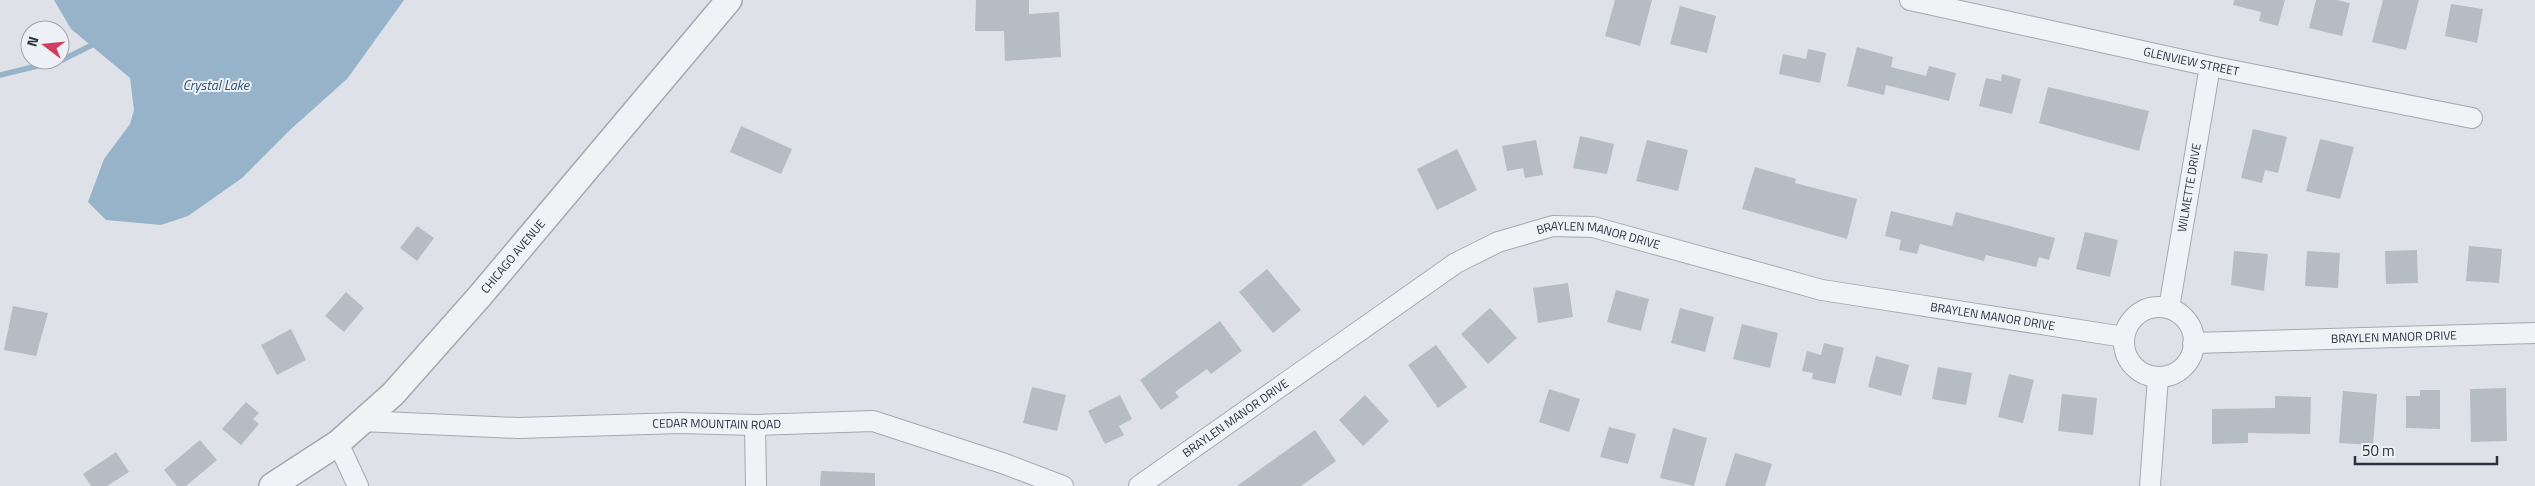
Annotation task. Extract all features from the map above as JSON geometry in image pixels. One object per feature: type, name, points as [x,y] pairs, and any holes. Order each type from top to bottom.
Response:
[{"type":"street","name":"CHICAGO AVENUE","points":[[272,486],[338,443],[393,394],[479,297],[729,0]]},
{"type":"street","name":"GLENVIEW STREET","points":[[1910,0],[2210,66],[2472,118]]},
{"type":"street","name":"WILMETTE DRIVE","points":[[2169,308],[2210,66]]},
{"type":"street","name":"BRAYLEN MANOR DRIVE","points":[[1138,486],[1456,263],[1498,242],[1553,226],[1593,227],[1822,290],[2124,337]]},
{"type":"street","points":[[2159,306],[2169,308],[2179,313],[2187,321],[2194,343],[2192,354],[2178,371],[2158,377],[2147,375],[2133,364],[2124,349],[2124,337],[2127,327],[2140,312],[2159,306]]},
{"type":"street","name":"BRAYLEN MANOR DRIVE","points":[[2194,343],[2535,333]]},
{"type":"street","points":[[2150,486],[2158,377]]},
{"type":"street","name":"CEDAR MOUNTAIN ROAD","points":[[361,421],[518,428],[680,423],[755,425],[873,421],[1006,464],[1063,486]]},
{"type":"street","points":[[755,425],[756,486]]},
{"type":"street","points":[[338,443],[358,486]]},
{"type":"water","name":"Crystal Lake","points":[[54,0],[404,0],[347,79],[291,129],[242,178],[188,216],[161,225],[106,220],[88,202],[104,159],[130,124],[134,110],[130,78],[71,29],[70,20],[66,20]]},
{"type":"building","points":[[976,0],[1029,0],[1029,14],[1059,12],[1061,57],[1005,61],[1004,31],[975,31]]},
{"type":"building","points":[[1615,0],[1652,0],[1640,46],[1605,36]]},
{"type":"building","points":[[2234,0],[2285,0],[2278,26],[2259,21],[2261,12],[2233,5]]},
{"type":"building","points":[[2316,0],[2337,0],[2350,3],[2342,36],[2309,28]]},
{"type":"building","points":[[2383,0],[2419,0],[2406,50],[2372,42]]},
{"type":"building","points":[[2451,4],[2483,9],[2477,43],[2445,36]]},
{"type":"building","points":[[1680,6],[1716,16],[1707,53],[1670,44]]},
{"type":"building","points":[[1857,47],[1893,57],[1891,67],[1926,76],[1929,66],[1956,73],[1949,101],[1886,85],[1884,95],[1847,86]]},
{"type":"building","points":[[1808,49],[1826,53],[1820,83],[1779,74],[1783,54],[1806,59]]},
{"type":"building","points":[[2002,74],[2021,79],[2012,114],[1979,106],[1986,78],[2001,81]]},
{"type":"building","points":[[2048,87],[2149,111],[2139,151],[2039,123]]},
{"type":"building","points":[[741,126],[792,149],[781,174],[730,152]]},
{"type":"building","points":[[2253,129],[2287,137],[2278,173],[2265,170],[2262,183],[2241,178]]},
{"type":"building","points":[[1580,136],[1614,144],[1607,174],[1573,168]]},
{"type":"building","points":[[2320,139],[2354,147],[2340,199],[2306,191]]},
{"type":"building","points":[[1536,140],[1543,175],[1525,178],[1523,168],[1507,171],[1502,146]]},
{"type":"building","points":[[1647,140],[1688,150],[1678,191],[1636,181]]},
{"type":"building","points":[[1457,149],[1477,190],[1437,210],[1417,169]]},
{"type":"building","points":[[1755,167],[1796,179],[1795,183],[1857,199],[1847,239],[1742,209]]},
{"type":"building","points":[[1891,211],[1952,226],[1956,212],[2055,238],[2049,260],[2039,257],[2036,267],[1986,255],[1984,261],[1920,244],[1917,254],[1899,250],[1901,240],[1885,236]]},
{"type":"building","points":[[417,226],[434,238],[417,261],[400,248]]},
{"type":"building","points":[[2085,232],[2118,240],[2110,277],[2076,269]]},
{"type":"building","points":[[2469,246],[2502,249],[2499,283],[2466,281]]},
{"type":"building","points":[[2417,250],[2418,283],[2386,284],[2385,251]]},
{"type":"building","points":[[2234,251],[2268,254],[2264,291],[2231,285]]},
{"type":"building","points":[[2307,251],[2340,253],[2338,288],[2305,286]]},
{"type":"building","points":[[1267,269],[1301,310],[1273,333],[1239,292]]},
{"type":"building","points":[[1568,283],[1573,317],[1538,323],[1533,288]]},
{"type":"building","points":[[1616,290],[1649,299],[1641,331],[1607,322]]},
{"type":"building","points":[[346,292],[364,308],[344,332],[325,316]]},
{"type":"building","points":[[13,306],[48,313],[36,356],[4,350]]},
{"type":"building","points":[[1490,308],[1517,338],[1488,364],[1461,334]]},
{"type":"building","points":[[1680,308],[1714,317],[1705,352],[1671,343]]},
{"type":"building","points":[[1220,321],[1242,351],[1211,374],[1207,369],[1175,392],[1179,397],[1161,410],[1140,380]]},
{"type":"building","points":[[1742,324],[1778,333],[1770,368],[1733,359]]},
{"type":"building","points":[[291,329],[306,360],[277,375],[261,345]]},
{"type":"building","points":[[1824,343],[1844,348],[1835,384],[1812,379],[1813,373],[1802,371],[1807,351],[1821,355]]},
{"type":"building","points":[[1436,345],[1467,387],[1438,408],[1408,365]]},
{"type":"building","points":[[1876,356],[1909,365],[1901,396],[1868,387]]},
{"type":"building","points":[[1938,367],[1972,373],[1966,405],[1932,399]]},
{"type":"building","points":[[2009,374],[2034,380],[2023,423],[1998,417]]},
{"type":"building","points":[[1032,387],[1066,395],[1057,431],[1023,423]]},
{"type":"building","points":[[2506,388],[2507,441],[2471,442],[2470,389]]},
{"type":"building","points":[[1549,389],[1580,399],[1569,432],[1539,422]]},
{"type":"building","points":[[2420,390],[2440,390],[2440,429],[2406,428],[2406,396],[2420,396]]},
{"type":"building","points":[[2343,391],[2377,394],[2373,445],[2339,443]]},
{"type":"building","points":[[2062,394],[2097,398],[2093,435],[2058,431]]},
{"type":"building","points":[[1120,395],[1132,419],[1119,426],[1124,435],[1105,444],[1088,411]]},
{"type":"building","points":[[1365,395],[1389,421],[1363,446],[1339,420]]},
{"type":"building","points":[[2275,396],[2311,397],[2310,434],[2248,433],[2248,443],[2212,444],[2212,409],[2275,408]]},
{"type":"building","points":[[246,402],[259,413],[253,419],[259,424],[241,445],[222,429]]},
{"type":"building","points":[[1609,427],[1636,434],[1628,464],[1600,457]]},
{"type":"building","points":[[1673,428],[1707,438],[1694,486],[1660,478]]},
{"type":"building","points":[[1315,430],[1336,461],[1301,486],[1237,486]]},
{"type":"building","points":[[200,440],[217,460],[186,486],[177,486],[164,470]]},
{"type":"building","points":[[116,452],[129,472],[107,486],[91,486],[83,474]]},
{"type":"building","points":[[1735,453],[1772,464],[1765,486],[1725,486]]},
{"type":"building","points":[[821,471],[875,473],[875,486],[820,486]]},
{"type":"waterway","points":[[0,75],[62,60],[98,42]]}]
